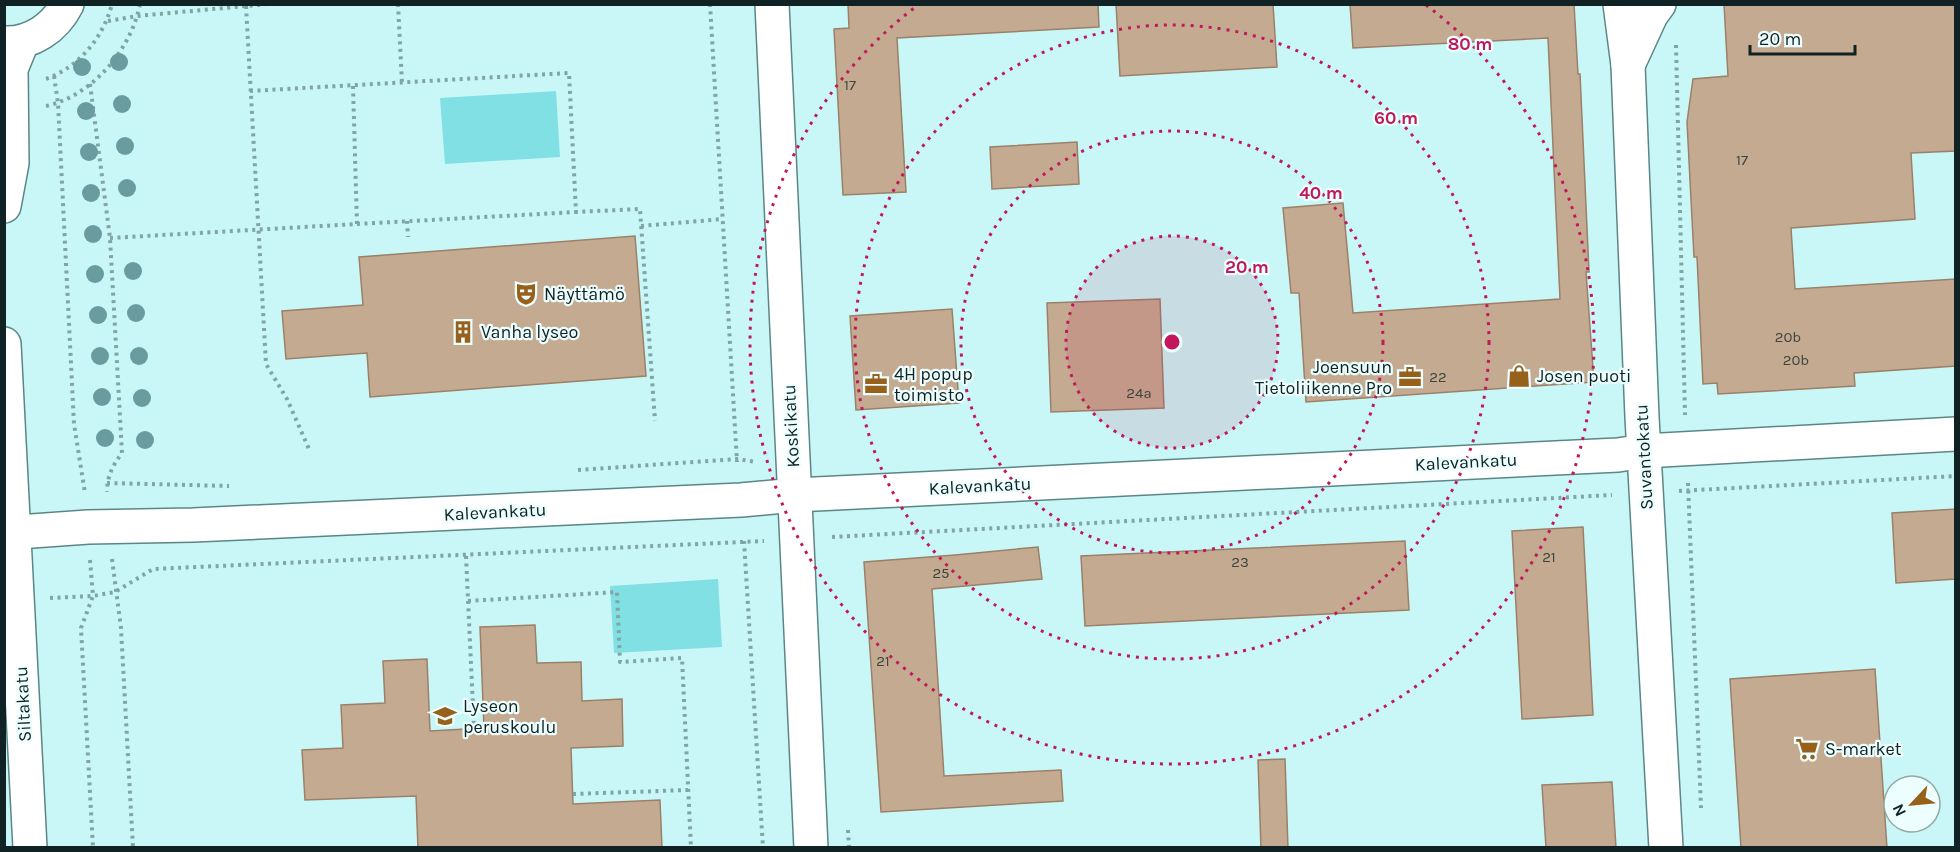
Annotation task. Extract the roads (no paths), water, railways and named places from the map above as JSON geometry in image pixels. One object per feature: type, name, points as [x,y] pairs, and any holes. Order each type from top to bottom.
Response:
[{"type":"street","points":[[4,206],[12,163],[13,43],[42,33],[53,23],[67,4]]},
{"type":"street","name":"Koskikatu","points":[[772,4],[811,848]]},
{"type":"street","name":"Suvantokatu","points":[[1620,4],[1628,65],[1646,493],[1666,848]]},
{"type":"street","name":"Suvantokatu","points":[[1628,65],[1659,4]]},
{"type":"street","name":"Siltakatu","points":[[4,344],[10,533],[30,848]]},
{"type":"street","name":"Kalevankatu","points":[[10,533],[98,526],[226,524],[741,500],[795,495],[1618,455],[1644,451],[1956,434]]},
{"type":"place","name":"Näyttämö","points":[[526,294]]},
{"type":"place","name":"Vanha lyseo","points":[[463,332]]},
{"type":"place","name":"Josen puoti","points":[[1519,376]]},
{"type":"place","name":"Joensuun Tietoliikenne Pro","points":[[1410,377]]},
{"type":"place","name":"4H popup toimisto","points":[[876,384]]},
{"type":"place","name":"Lyseon peruskoulu","points":[[445,716]]},
{"type":"place","name":"S-market","points":[[1807,749]]}]
